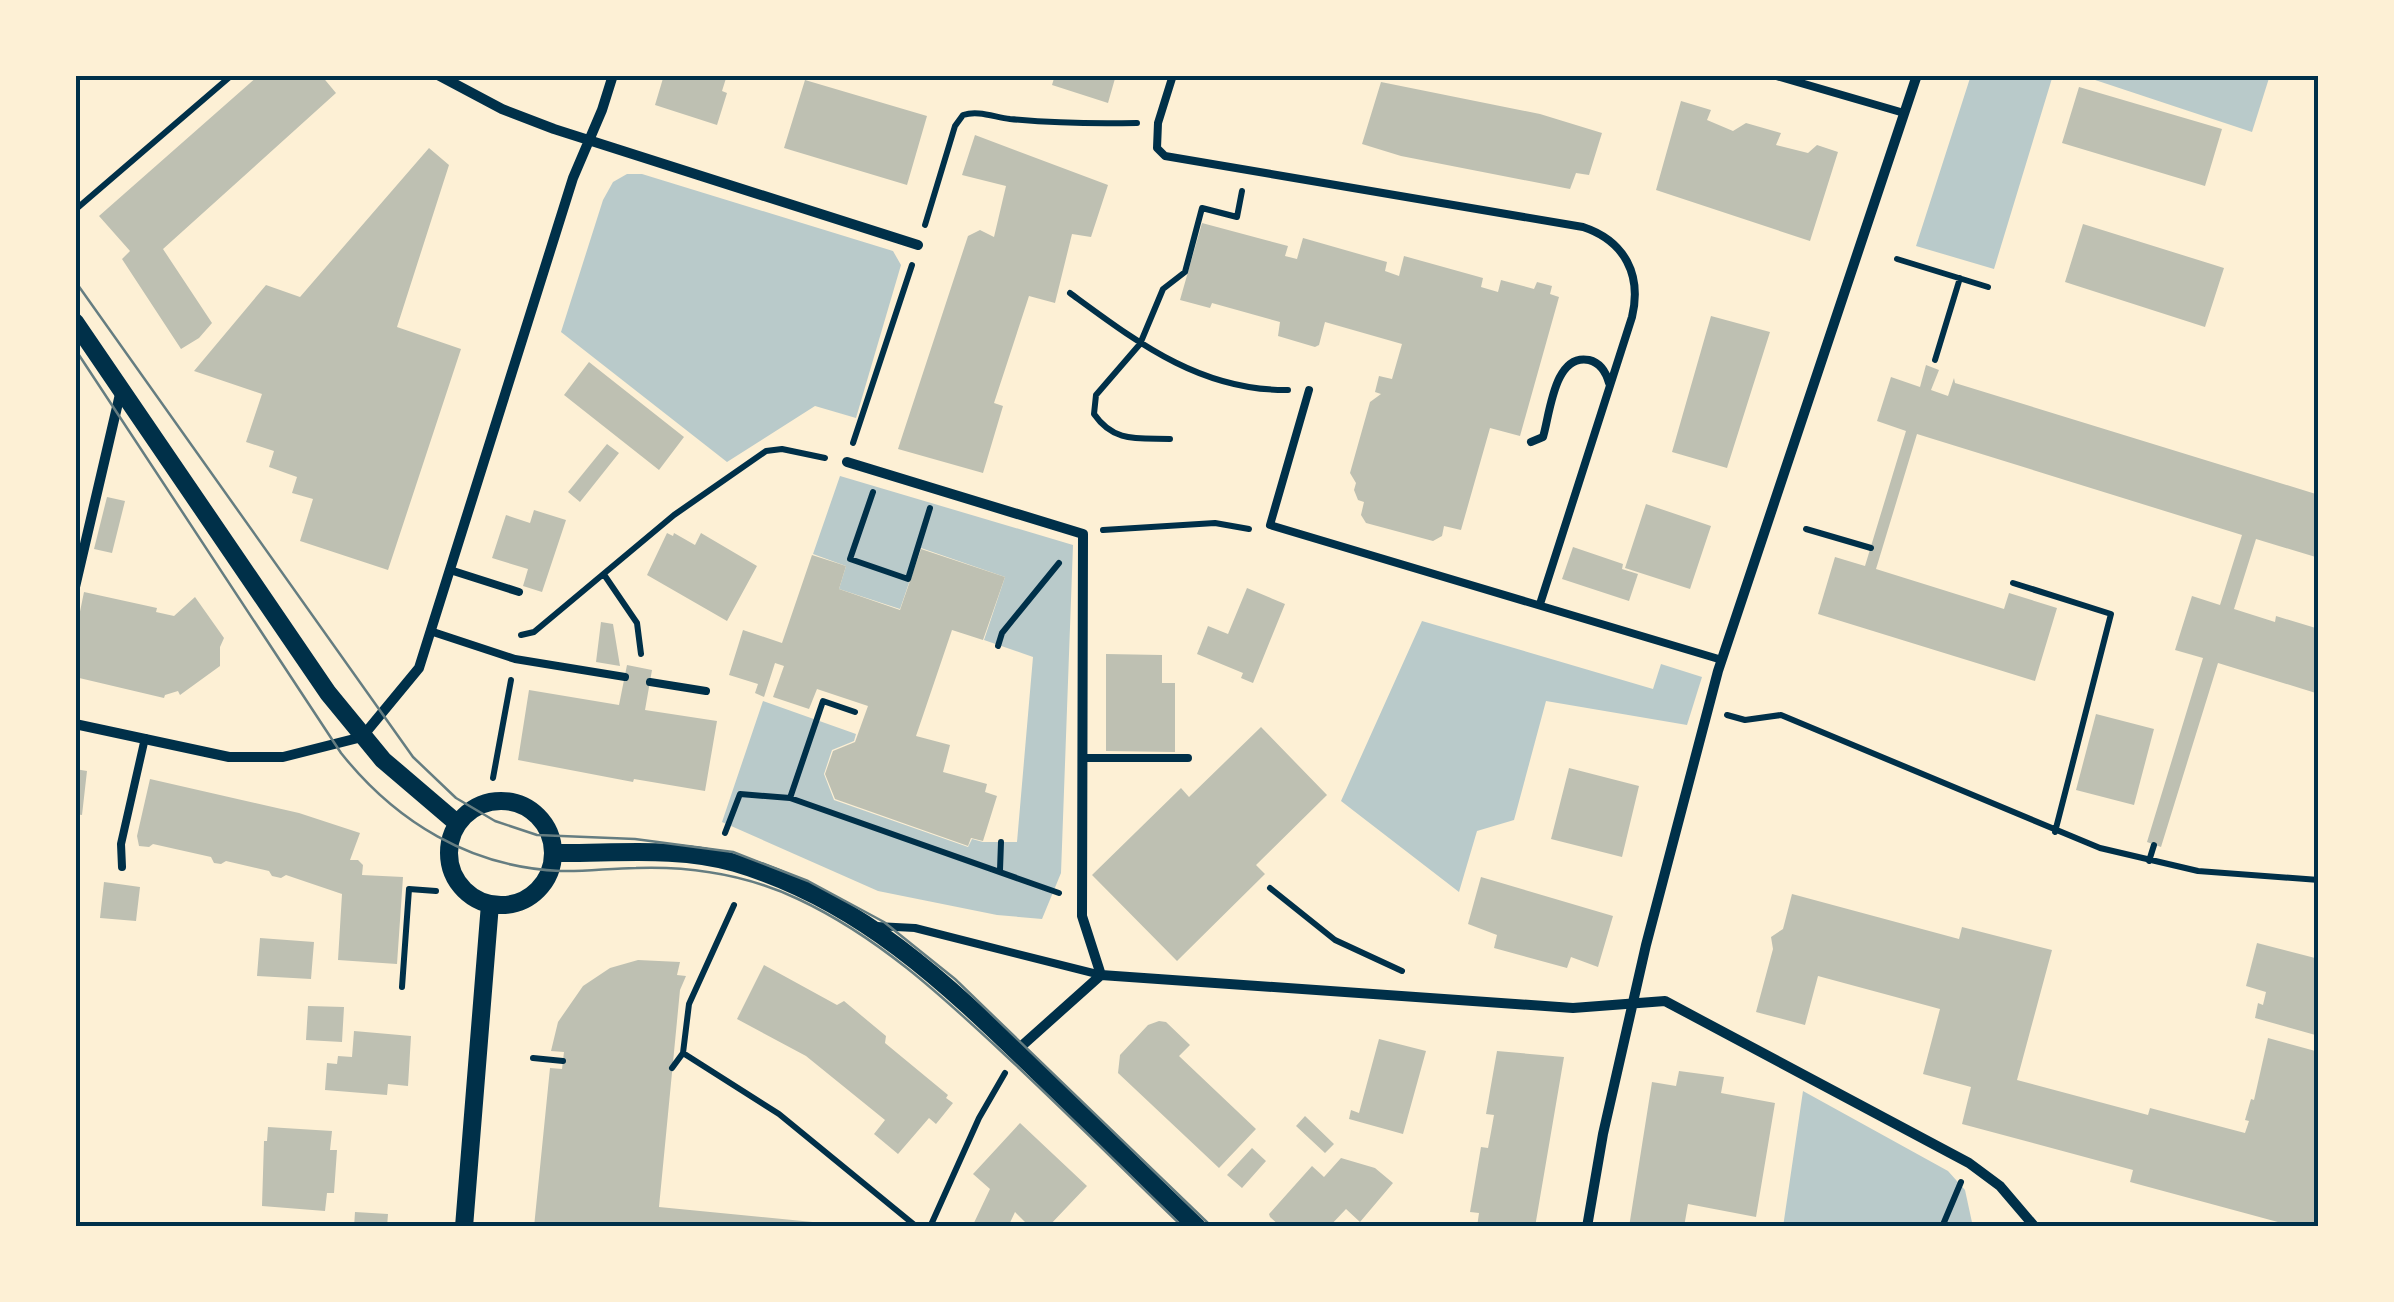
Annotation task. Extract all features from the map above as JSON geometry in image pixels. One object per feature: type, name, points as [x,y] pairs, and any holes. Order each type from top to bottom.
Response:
[{"type":"street","points":[[438,75],[502,108],[589,141],[918,245]]},
{"type":"street","points":[[75,724],[229,757],[284,757],[362,738],[419,668],[573,178],[613,75]]},
{"type":"street","points":[[1587,1227],[1603,1134],[1633,1003],[1722,660],[1916,75]]},
{"type":"street","points":[[75,322],[314,675],[362,738],[399,777],[458,824]]},
{"type":"street","points":[[75,587],[121,390]]},
{"type":"street","points":[[846,462],[1083,534],[1082,916],[1101,974]]},
{"type":"street","points":[[490,802],[519,804],[542,821],[550,835],[553,854],[547,879],[531,896],[509,904],[490,904],[464,890],[452,870],[450,844],[458,824],[471,811],[490,802]]},
{"type":"street","points":[[553,854],[688,856],[734,863],[804,887],[868,926],[949,985],[1197,1227]]},
{"type":"street","points":[[464,1227],[490,904]]},
{"type":"street","points":[[1016,1051],[1101,974],[1573,1008],[1665,1000],[1968,1163],[2000,1186],[2035,1227]]},
{"type":"lane","points":[[1173,75],[1158,124],[1157,148],[1169,158],[1568,224],[1604,236],[1619,248],[1629,264],[1636,296],[1540,604]]},
{"type":"lane","points":[[1773,75],[1904,113]]},
{"type":"lane","points":[[1531,442],[1543,437],[1560,378],[1572,363],[1591,360],[1601,366],[1608,377],[1609,392]]},
{"type":"lane","points":[[1309,390],[1270,526],[1722,660]]},
{"type":"lane","points":[[450,570],[519,592]]},
{"type":"lane","points":[[430,631],[515,659],[625,677]]},
{"type":"lane","points":[[650,682],[706,692]]},
{"type":"lane","points":[[122,868],[120,844],[145,738]]},
{"type":"lane","points":[[1082,758],[1188,758]]},
{"type":"lane","points":[[868,926],[915,928],[1101,974]]},
{"type":"path","points":[[75,210],[232,75]]},
{"type":"path","points":[[512,636],[534,632],[674,514],[766,451],[782,449],[846,462],[963,114],[1084,124],[1158,124]]},
{"type":"path","points":[[1170,438],[1127,438],[1105,430],[1094,414],[1096,395],[1140,344],[1162,289],[1185,272],[1202,208],[1237,217],[1242,196]]},
{"type":"path","points":[[1897,259],[1988,287]]},
{"type":"path","points":[[1934,360],[1960,278]]},
{"type":"path","points":[[1070,292],[1140,344],[1202,377],[1264,388],[1309,390]]},
{"type":"path","points":[[880,472],[850,559],[908,579],[936,490]]},
{"type":"path","points":[[998,646],[1010,623],[1083,534],[1118,528],[1270,526]]},
{"type":"path","points":[[1806,529],[1871,548]]},
{"type":"path","points":[[605,576],[637,623],[641,654]]},
{"type":"path","points":[[2013,583],[2111,614],[2056,832]]},
{"type":"path","points":[[493,778],[515,659]]},
{"type":"path","points":[[790,798],[823,701],[855,712]]},
{"type":"path","points":[[1708,710],[1745,720],[1781,714],[2056,832],[2149,861],[2198,871],[2319,880]]},
{"type":"path","points":[[725,833],[740,794],[790,798],[1064,896]]},
{"type":"path","points":[[1000,870],[1001,842]]},
{"type":"path","points":[[2149,861],[2154,845]]},
{"type":"path","points":[[402,987],[409,888],[436,890]]},
{"type":"path","points":[[1270,888],[1335,940],[1410,976]]},
{"type":"path","points":[[672,1068],[683,1053],[689,1004],[734,905]]},
{"type":"path","points":[[683,1053],[779,1114],[916,1227]]},
{"type":"path","points":[[534,1058],[563,1061]]},
{"type":"path","points":[[930,1227],[979,1118],[1005,1072]]},
{"type":"path","points":[[1942,1227],[1968,1163]]},
{"type":"shaded area","points":[[1971,75],[2053,75],[1994,269],[1916,246]]},
{"type":"shaded area","points":[[2080,75],[2270,75],[2252,132]]},
{"type":"shaded area","points":[[627,174],[642,174],[893,251],[901,265],[856,418],[815,406],[727,462],[561,332],[603,200],[613,182]]},
{"type":"shaded area","points":[[840,476],[1073,545],[1061,873],[1042,919],[997,915],[878,891],[722,822],[763,701],[856,734],[854,741],[832,750],[824,774],[834,800],[968,847],[972,839],[1017,842],[1033,657],[984,640],[1005,577],[921,548],[900,609],[839,589],[846,566],[813,554]]},
{"type":"shaded area","points":[[1422,621],[1653,689],[1661,664],[1702,677],[1687,725],[1546,701],[1514,820],[1477,831],[1459,892],[1341,801]]},
{"type":"shaded area","points":[[1803,1091],[1948,1171],[1965,1190],[1973,1227],[1783,1227]]},
{"type":"building","points":[[259,75],[321,75],[336,93],[163,249],[212,323],[199,338],[181,349],[122,259],[130,251],[99,216]]},
{"type":"building","points":[[664,75],[727,75],[722,91],[727,93],[717,125],[655,105]]},
{"type":"building","points":[[1055,75],[1116,75],[1108,103],[1052,85]]},
{"type":"building","points":[[805,80],[927,116],[907,185],[784,148]]},
{"type":"building","points":[[1381,82],[1540,114],[1602,133],[1589,175],[1576,173],[1570,189],[1401,156],[1362,144]]},
{"type":"building","points":[[2079,87],[2222,129],[2205,186],[2062,143]]},
{"type":"building","points":[[1681,101],[1711,110],[1707,120],[1733,131],[1746,123],[1781,133],[1776,145],[1808,153],[1817,145],[1838,152],[1810,241],[1656,190]]},
{"type":"building","points":[[975,135],[1108,185],[1091,237],[1072,234],[1055,303],[1029,296],[994,403],[1003,406],[983,473],[898,449],[968,236],[980,230],[994,237],[1006,186],[962,175]]},
{"type":"building","points":[[429,148],[449,165],[397,327],[461,349],[388,570],[300,541],[313,499],[292,493],[297,477],[269,467],[274,451],[246,442],[262,394],[194,371],[266,285],[300,297]]},
{"type":"building","points":[[1202,223],[1288,246],[1285,256],[1297,259],[1303,238],[1387,262],[1385,271],[1399,276],[1404,256],[1483,278],[1481,287],[1498,292],[1501,280],[1534,289],[1537,282],[1552,286],[1550,294],[1559,297],[1520,436],[1490,428],[1461,530],[1444,526],[1442,536],[1433,541],[1366,523],[1361,515],[1364,502],[1358,500],[1350,473],[1370,402],[1381,394],[1375,392],[1379,376],[1392,379],[1402,344],[1325,322],[1315,347],[1278,336],[1280,322],[1212,303],[1210,308],[1180,300]]},
{"type":"building","points":[[2083,224],[2224,268],[2205,327],[2065,282]]},
{"type":"building","points":[[1711,316],[1770,332],[1727,468],[1672,452]]},
{"type":"building","points":[[589,362],[684,437],[659,470],[564,395]]},
{"type":"building","points":[[1926,365],[1939,370],[1931,390],[1948,396],[1954,378],[1955,383],[2319,495],[2319,558],[2256,539],[2234,609],[2275,622],[2276,616],[2319,629],[2319,694],[2218,663],[2161,847],[2147,842],[2203,658],[2175,650],[2192,596],[2220,605],[2242,535],[1917,434],[1876,569],[2004,609],[2009,593],[2057,608],[2035,681],[1818,614],[1835,557],[1865,566],[1906,431],[1877,421],[1891,377],[1920,387]]},
{"type":"building","points":[[607,444],[619,453],[580,502],[568,492]]},
{"type":"building","points":[[107,497],[125,501],[112,553],[94,549]]},
{"type":"building","points":[[1646,504],[1711,526],[1690,589],[1625,568]]},
{"type":"building","points":[[534,510],[566,520],[542,592],[523,586],[528,569],[492,558],[506,515],[530,523]]},
{"type":"building","points":[[667,533],[695,545],[701,533],[757,566],[727,621],[647,575]]},
{"type":"building","points":[[1573,547],[1623,564],[1622,569],[1638,574],[1629,601],[1562,579]]},
{"type":"building","points":[[921,549],[1005,577],[983,640],[952,630],[916,736],[950,745],[943,772],[987,784],[985,792],[997,796],[983,841],[971,838],[968,846],[835,799],[825,774],[833,751],[855,742],[868,706],[817,689],[809,709],[773,697],[784,666],[775,663],[764,697],[755,693],[758,684],[729,675],[743,630],[782,643],[812,555],[846,566],[839,589],[900,610]]},
{"type":"building","points":[[1247,588],[1285,604],[1253,683],[1241,678],[1243,673],[1197,654],[1208,626],[1228,634]]},
{"type":"building","points":[[84,592],[157,608],[156,612],[174,616],[195,597],[224,638],[220,666],[180,695],[178,691],[164,698],[75,677],[75,636]]},
{"type":"building","points":[[601,622],[613,624],[620,666],[596,662]]},
{"type":"building","points":[[1106,654],[1162,655],[1162,683],[1175,683],[1175,752],[1106,751]]},
{"type":"building","points":[[627,665],[652,670],[645,710],[717,721],[705,791],[518,760],[529,690],[619,705]]},
{"type":"building","points":[[2096,714],[2154,729],[2134,805],[2076,790]]},
{"type":"building","points":[[1261,727],[1327,795],[1256,865],[1265,874],[1177,961],[1092,875],[1181,788],[1189,797]]},
{"type":"building","points":[[1569,768],[1639,786],[1622,857],[1551,839]]},
{"type":"building","points":[[75,769],[87,771],[82,815],[75,814]]},
{"type":"building","points":[[150,779],[299,813],[360,833],[350,860],[363,865],[362,875],[403,877],[397,964],[338,960],[342,894],[286,875],[272,876],[269,871],[226,861],[214,863],[211,857],[153,844],[139,846],[137,836]]},
{"type":"building","points":[[1481,877],[1613,916],[1598,967],[1571,957],[1567,968],[1494,948],[1497,935],[1468,924]]},
{"type":"building","points":[[104,882],[140,887],[136,921],[100,918]]},
{"type":"building","points":[[1792,894],[1959,939],[1962,927],[2052,950],[2017,1080],[2148,1115],[2150,1108],[2245,1133],[2249,1121],[2245,1120],[2251,1099],[2254,1100],[2268,1038],[2319,1052],[2319,1227],[2296,1227],[2130,1182],[2133,1170],[1962,1124],[1971,1087],[1923,1074],[1940,1009],[1818,976],[1805,1025],[1756,1012],[1773,949],[1771,937],[1783,929]]},
{"type":"building","points":[[260,938],[314,942],[311,979],[257,976]]},
{"type":"building","points":[[2257,943],[2319,959],[2319,1036],[2255,1018],[2258,1003],[2263,1005],[2266,992],[2246,986]]},
{"type":"building","points":[[638,960],[680,962],[677,975],[686,976],[680,990],[659,1207],[833,1227],[534,1227],[550,1068],[562,1069],[564,1052],[551,1051],[558,1022],[583,986],[610,968]]},
{"type":"building","points":[[764,965],[837,1005],[844,1001],[886,1036],[885,1043],[953,1103],[936,1124],[929,1118],[898,1154],[874,1134],[885,1120],[806,1056],[737,1019]]},
{"type":"building","points":[[308,1006],[344,1007],[342,1042],[306,1040]]},
{"type":"building","points":[[1166,1022],[1190,1045],[1179,1056],[1256,1129],[1219,1168],[1118,1073],[1120,1055],[1148,1025]]},
{"type":"building","points":[[354,1031],[411,1036],[408,1086],[388,1084],[387,1095],[325,1090],[327,1063],[337,1064],[338,1056],[352,1057]]},
{"type":"building","points":[[1379,1039],[1426,1051],[1403,1134],[1349,1119],[1351,1110],[1359,1113]]},
{"type":"building","points":[[1497,1051],[1564,1057],[1535,1227],[1477,1227],[1479,1213],[1470,1212],[1481,1147],[1488,1148],[1494,1115],[1486,1114]]},
{"type":"building","points":[[1679,1071],[1724,1077],[1721,1093],[1775,1103],[1756,1217],[1688,1204],[1684,1227],[1629,1227],[1652,1082],[1676,1086]]},
{"type":"building","points":[[1305,1116],[1334,1144],[1325,1153],[1296,1126]]},
{"type":"building","points":[[1020,1123],[1087,1186],[1048,1227],[1030,1227],[1015,1212],[1008,1227],[972,1227],[990,1189],[973,1174]]},
{"type":"building","points":[[268,1127],[332,1131],[330,1150],[337,1150],[334,1193],[327,1193],[325,1211],[262,1206]]},
{"type":"building","points":[[1252,1148],[1266,1161],[1242,1188],[1227,1175]]},
{"type":"building","points":[[1341,1158],[1375,1168],[1393,1183],[1360,1222],[1346,1209],[1329,1227],[1281,1227],[1270,1217],[1312,1166],[1324,1177]]},
{"type":"building","points":[[355,1212],[388,1214],[387,1227],[354,1227]]},
{"type":"tram line","points":[[75,281],[413,757],[456,798],[495,821],[537,835],[635,839],[733,852],[808,881],[884,922],[955,979],[1212,1227]]},
{"type":"tram line","points":[[75,349],[341,753],[411,820],[466,850],[496,861],[560,871],[657,868],[719,874],[779,891],[827,914],[881,948],[956,1009],[1183,1227]]}]
